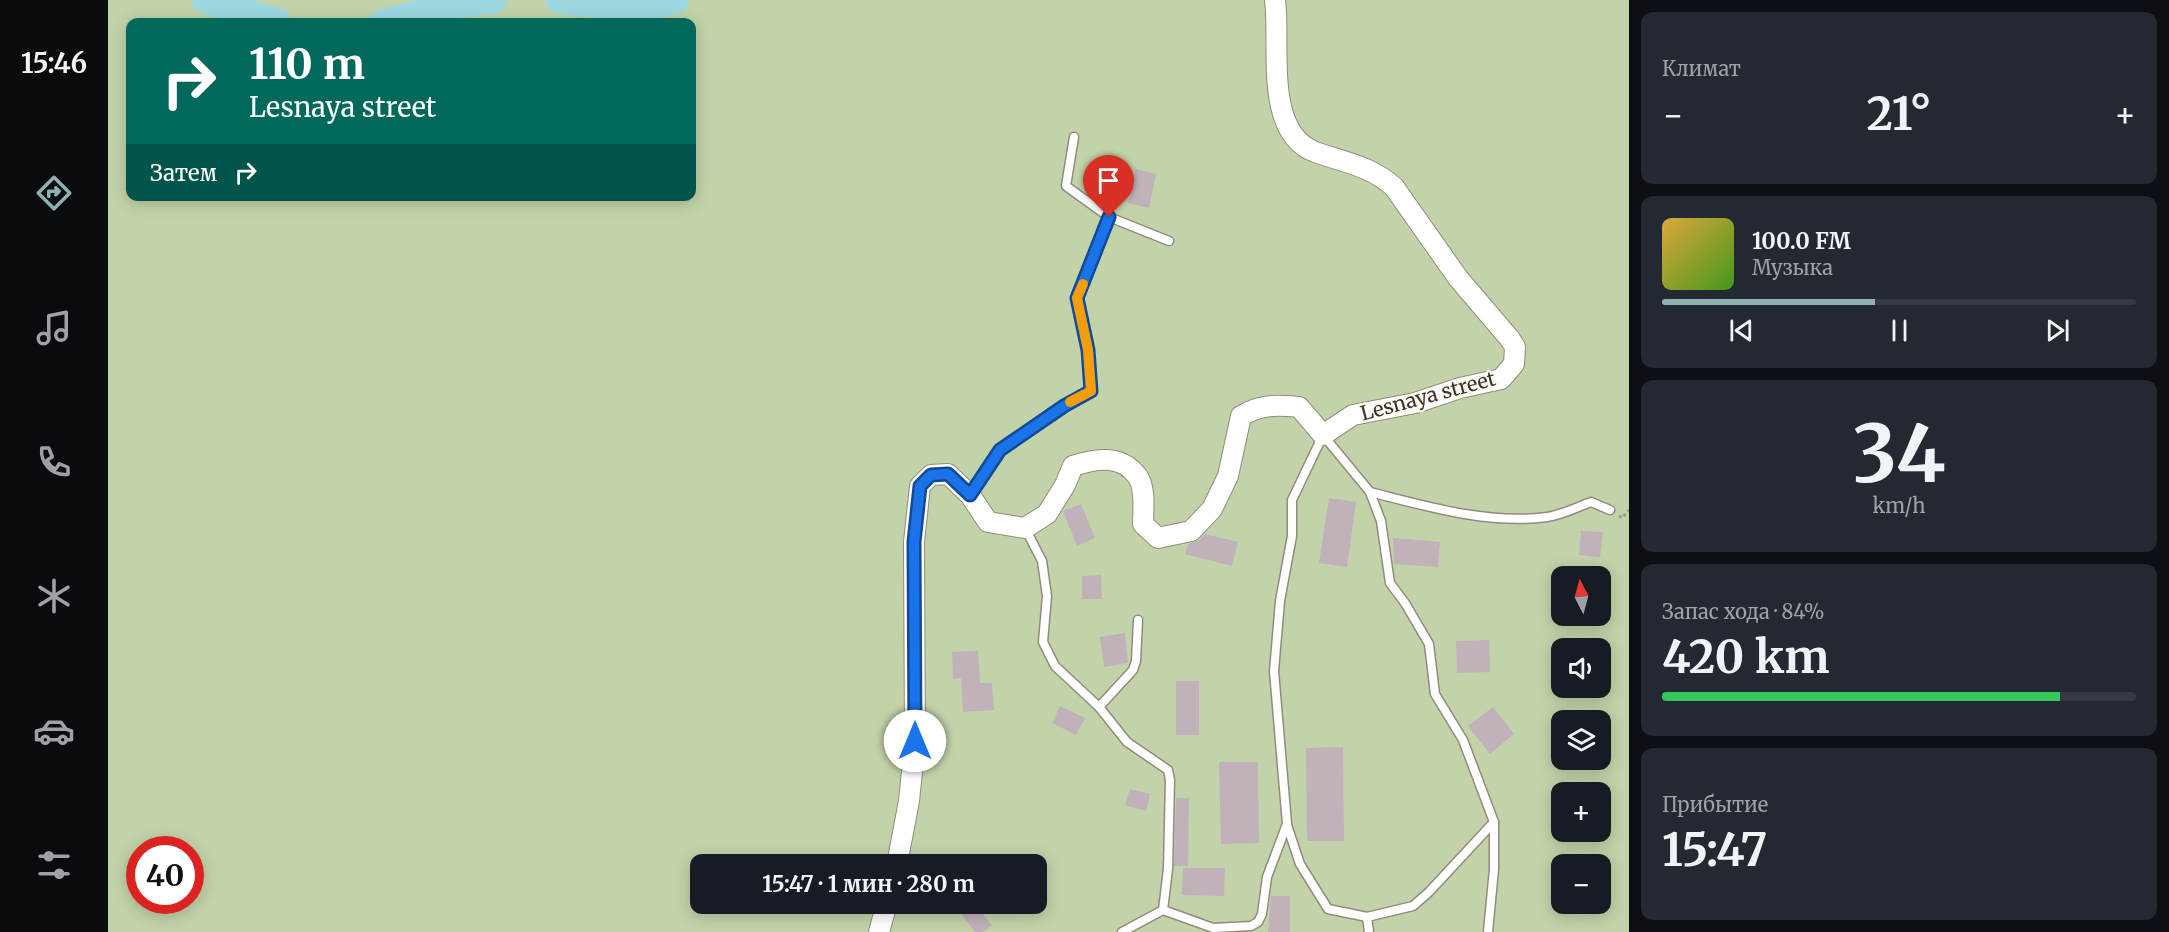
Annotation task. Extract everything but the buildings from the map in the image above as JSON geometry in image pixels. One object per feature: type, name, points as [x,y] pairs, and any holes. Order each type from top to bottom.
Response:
[{"type":"street","name":"Lesnaya street","points":[[1275,0],[1278,22],[1280,109],[1285,125],[1295,138],[1311,150],[1345,160],[1370,171],[1383,177],[1394,187],[1458,278],[1510,339],[1516,356],[1514,364],[1502,379],[1460,388],[1414,403],[1353,415],[1323,435]]},
{"type":"street","points":[[899,854],[909,801],[915,741],[914,542],[920,486],[931,475],[948,474],[970,495],[988,522],[1025,528],[1047,514],[1065,485],[1073,466],[1107,458],[1120,462],[1139,478],[1143,500],[1143,524],[1158,538],[1191,531],[1212,509],[1228,476],[1241,416],[1255,408],[1271,404],[1299,407],[1323,435]]},
{"type":"street","points":[[879,932],[884,914]]},
{"type":"lane","points":[[1074,137],[1066,186],[1109,217],[1168,241]]},
{"type":"lane","points":[[970,495],[1000,450],[1064,406],[1091,391],[1088,350],[1077,298],[1109,217]]},
{"type":"lane","points":[[1488,932],[1494,869],[1494,822],[1463,740],[1435,694],[1429,644],[1405,603],[1390,583],[1381,521],[1370,492],[1323,435],[1292,500],[1292,536],[1280,601],[1274,671],[1287,824],[1299,864],[1328,909],[1367,917],[1413,906],[1494,822]]},
{"type":"lane","points":[[1370,492],[1443,511],[1515,519],[1549,517],[1591,502],[1610,510]]},
{"type":"lane","points":[[1025,528],[1042,561],[1047,596],[1043,642],[1055,666],[1099,707],[1127,741],[1168,770],[1170,780],[1168,869],[1163,910]]},
{"type":"lane","points":[[1099,707],[1132,670],[1136,661],[1138,620]]},
{"type":"lane","points":[[1122,932],[1163,910],[1213,928],[1251,929],[1262,914],[1267,877],[1287,824]]},
{"type":"lane","points":[[1367,917],[1370,932]]},
{"type":"green space","points":[[108,0],[1629,0],[1629,932],[108,932]]},
{"type":"waterway","points":[[205,0],[265,18]]},
{"type":"waterway","points":[[400,18],[457,4],[493,0]]},
{"type":"waterway","points":[[559,0],[638,9],[676,0]]},
{"type":"slow traffic","points":[[1070,402],[1091,391],[1088,350],[1077,298],[1083,284]]},
{"type":"route","points":[[915,741],[914,542],[920,486],[931,475],[948,474],[970,495],[1000,450],[1064,406],[1091,391],[1088,350],[1077,298],[1109,217]]}]
